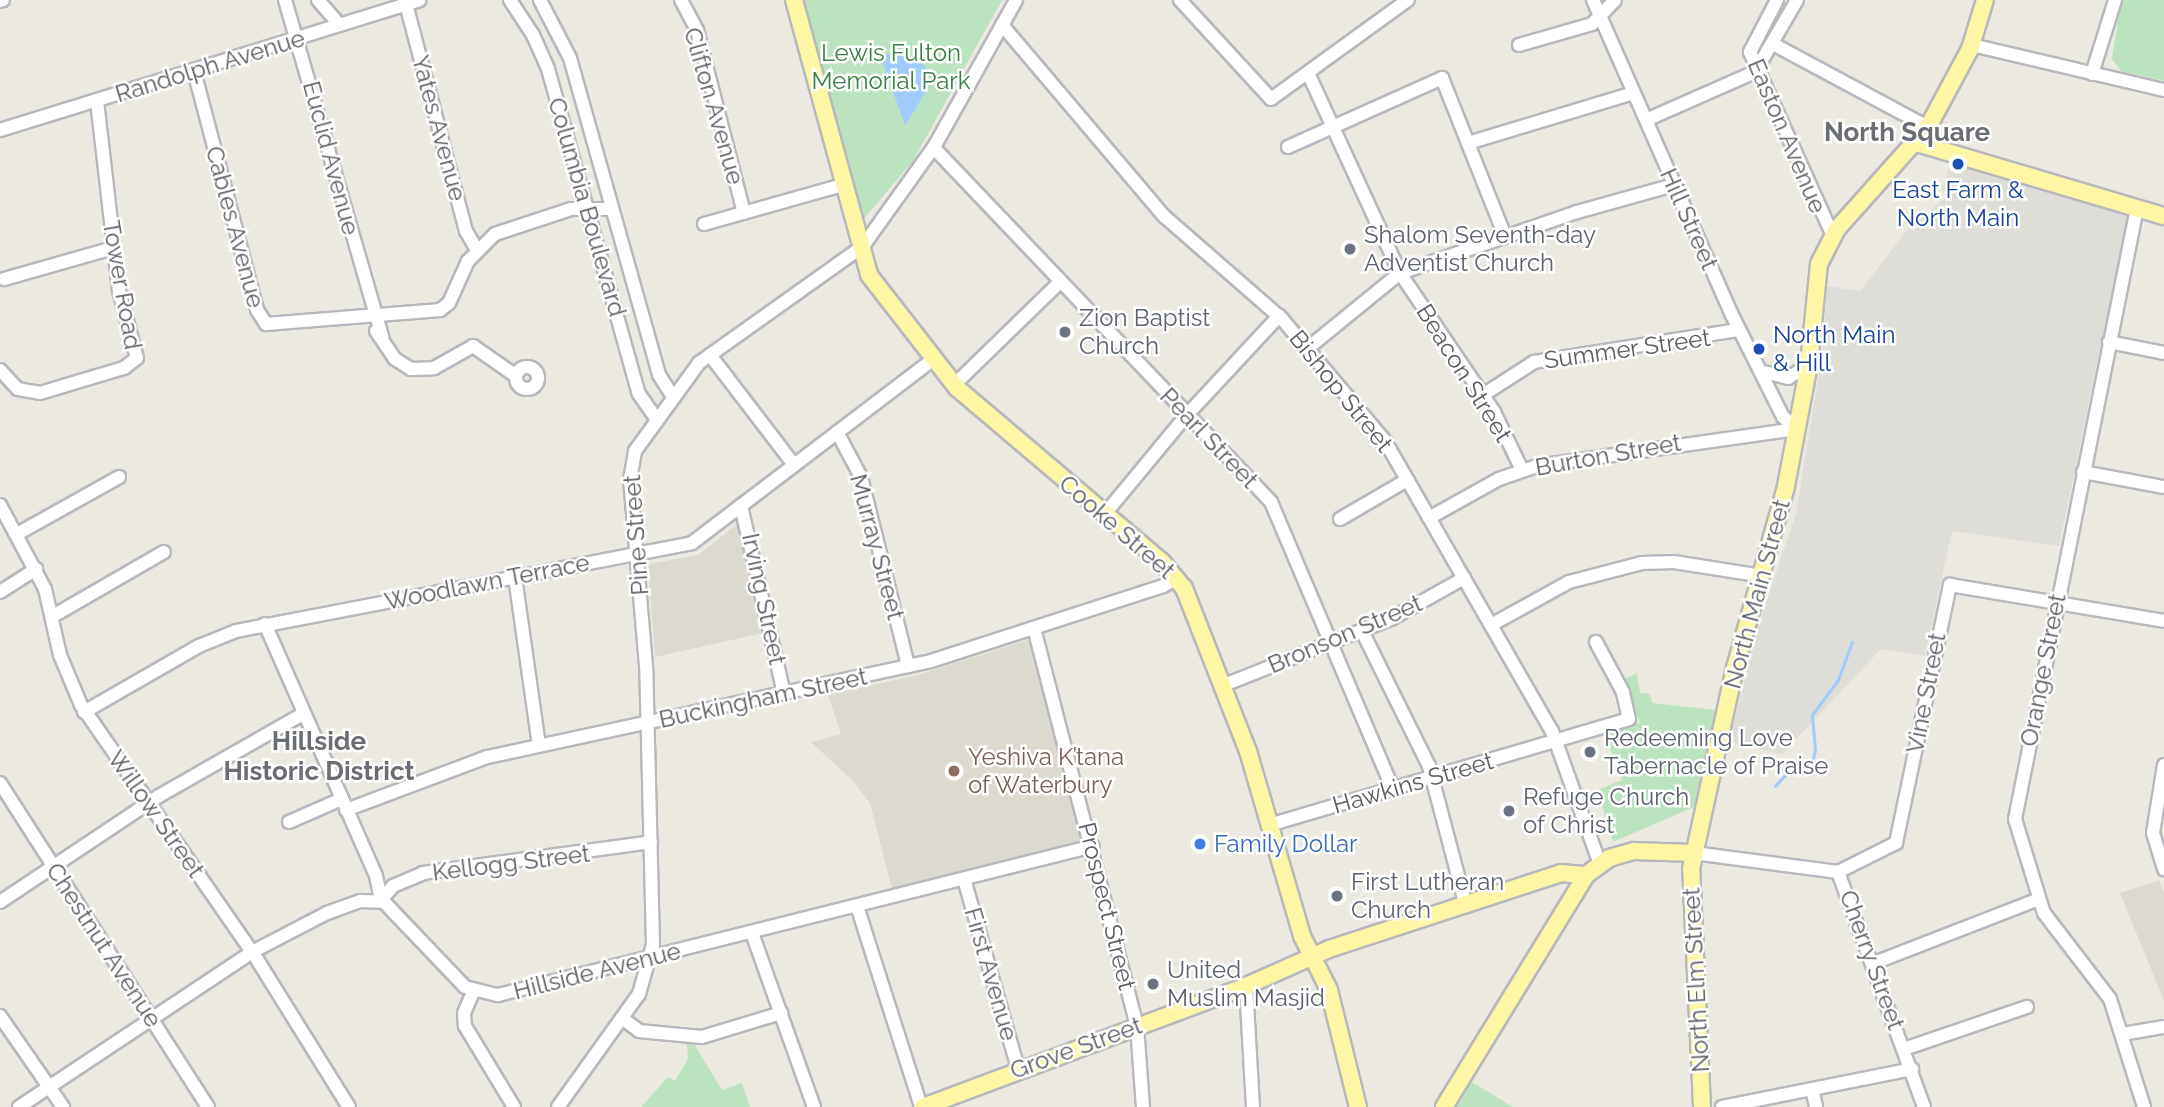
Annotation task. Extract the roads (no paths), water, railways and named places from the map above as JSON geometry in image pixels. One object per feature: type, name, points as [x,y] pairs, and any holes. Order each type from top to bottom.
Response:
[{"type":"main road","name":"Cooke Street","points":[[794,0],[860,250],[869,275],[932,360],[954,385],[1177,578],[1224,685],[1302,936],[1329,990],[1358,1107]]},
{"type":"main road","name":"North Main Street","points":[[1694,853],[1735,668],[1762,576],[1798,429],[1809,365],[1819,264],[1833,236],[1917,143],[1928,127],[1972,45],[1985,0]]},
{"type":"main road","points":[[1917,143],[2164,216]]},
{"type":"main road","points":[[1444,1107],[1586,875],[1600,863],[1641,850],[1694,853]]},
{"type":"main road","name":"North Elm Street","points":[[1694,853],[1691,894],[1702,1107]]},
{"type":"main road","name":"Grove Street","points":[[922,1107],[1018,1068],[1246,986],[1314,957],[1564,872],[1586,875]]},
{"type":"street","name":"Euclid Avenue","points":[[285,0],[375,317],[382,337],[395,359],[411,369],[434,368],[473,346],[516,376]]},
{"type":"street","points":[[318,0],[340,25]]},
{"type":"street","name":"Randolph Avenue","points":[[0,130],[419,0]]},
{"type":"street","name":"Columbia Boulevard","points":[[510,0],[544,58],[639,394],[656,418]]},
{"type":"street","name":"Columbia Boulevard","points":[[540,0],[570,58],[659,375],[672,395]]},
{"type":"street","name":"Clifton Avenue","points":[[682,0],[697,30],[744,213]]},
{"type":"street","name":"Pine Street","points":[[558,1107],[642,990],[650,959],[647,723],[631,464],[672,395],[710,355],[860,250],[934,148],[1016,0]]},
{"type":"street","points":[[1185,2],[1268,98],[1308,73],[1407,0]]},
{"type":"street","name":"Hill Street","points":[[1593,0],[1739,330],[1763,371],[1783,417],[1798,429]]},
{"type":"street","points":[[1519,45],[1588,26],[1615,0]]},
{"type":"street","name":"Easton Avenue","points":[[1777,0],[1750,46],[1757,70],[1833,236]]},
{"type":"street","points":[[1646,120],[1757,70],[1797,0]]},
{"type":"street","points":[[2092,74],[2115,0]]},
{"type":"street","name":"Yates Avenue","points":[[406,4],[466,231],[477,250]]},
{"type":"street","name":"Bishop Street","points":[[1002,25],[1165,217],[1279,316],[1381,436],[1555,739],[1600,863]]},
{"type":"street","points":[[1773,44],[1928,127]]},
{"type":"street","points":[[1972,45],[2164,90]]},
{"type":"street","name":"Cables Avenue","points":[[194,71],[261,320],[270,325],[443,309],[477,250],[511,226],[587,208],[612,209]]},
{"type":"street","name":"Beacon Street","points":[[1308,73],[1400,273],[1483,395],[1522,470]]},
{"type":"street","points":[[1288,146],[1442,78],[1505,236]]},
{"type":"street","points":[[1468,143],[1634,93]]},
{"type":"street","name":"Tower Road","points":[[0,370],[18,389],[40,393],[135,361],[138,349],[123,309],[113,248],[97,101]]},
{"type":"street","name":"Pearl Street","points":[[934,148],[1059,283],[1271,502],[1393,789]]},
{"type":"street","points":[[704,224],[843,185]]},
{"type":"street","points":[[1308,348],[1400,273],[1505,236],[1674,185]]},
{"type":"street","name":"Orange Street","points":[[2137,208],[2015,813],[2017,836],[2039,900],[2108,995],[2144,1107]]},
{"type":"street","points":[[4,279],[113,248]]},
{"type":"street","points":[[954,385],[1059,283]]},
{"type":"street","points":[[1104,515],[1186,416],[1279,316]]},
{"type":"street","name":"Summer Street","points":[[1483,395],[1534,362],[1739,330]]},
{"type":"street","points":[[2109,342],[2164,353]]},
{"type":"street","points":[[710,355],[794,465]]},
{"type":"street","name":"Woodlawn Terrace","points":[[85,712],[207,642],[265,624],[692,543],[932,360]]},
{"type":"street","points":[[1763,371],[1788,378],[1809,365]]},
{"type":"street","name":"Burton Street","points":[[1429,517],[1522,470],[1586,456],[1798,429]]},
{"type":"street","name":"Murray Street","points":[[837,432],[861,477],[908,666]]},
{"type":"street","points":[[2083,472],[2164,487]]},
{"type":"street","points":[[17,534],[119,477]]},
{"type":"street","points":[[1340,519],[1407,480]]},
{"type":"street","name":"Willow Street","points":[[0,505],[36,569],[53,616],[68,680],[85,712],[252,953],[349,1107]]},
{"type":"street","name":"Irving Street","points":[[741,506],[785,693]]},
{"type":"street","points":[[53,616],[164,552]]},
{"type":"street","points":[[1491,625],[1569,582],[1642,563],[1674,562],[1762,576]]},
{"type":"street","points":[[0,592],[36,569]]},
{"type":"street","points":[[515,577],[539,746]]},
{"type":"street","name":"Buckingham Street","points":[[289,822],[480,759],[908,666],[1034,628],[1177,578]]},
{"type":"street","name":"Bronson Street","points":[[1224,685],[1362,631],[1464,578]]},
{"type":"street","name":"Vine Street","points":[[1838,872],[1896,842],[1949,587],[2057,602]]},
{"type":"street","points":[[2057,602],[2164,621]]},
{"type":"street","points":[[265,624],[378,880],[381,900],[473,992],[464,1013],[465,1026],[514,1107]]},
{"type":"street","name":"Prospect Street","points":[[1034,628],[1093,846],[1137,1026],[1143,1107]]},
{"type":"street","points":[[1362,631],[1431,777],[1466,906]]},
{"type":"street","name":"Hawkins Street","points":[[1269,825],[1631,716],[1596,642]]},
{"type":"street","points":[[0,902],[148,804],[303,714]]},
{"type":"street","points":[[2164,765],[2153,827],[2164,869]]},
{"type":"street","name":"Chestnut Avenue","points":[[0,783],[208,1107]]},
{"type":"street","name":"Kellogg Street","points":[[381,900],[393,886],[423,873],[650,842]]},
{"type":"street","name":"Hillside Avenue","points":[[473,992],[504,995],[1093,846]]},
{"type":"street","name":"Cherry Street","points":[[1694,853],[1838,872],[1874,963],[1924,1107]]},
{"type":"street","name":"First Avenue","points":[[964,879],[1018,1068]]},
{"type":"street","points":[[19,1107],[150,1017],[252,953],[340,907],[381,900]]},
{"type":"street","points":[[1874,963],[2039,900]]},
{"type":"street","points":[[857,906],[922,1107]]},
{"type":"street","points":[[752,933],[814,1107]]},
{"type":"street","points":[[1246,986],[1253,1107]]},
{"type":"street","points":[[1904,1049],[2027,1007]]},
{"type":"street","points":[[622,1018],[639,1031],[702,1037],[780,1013]]},
{"type":"street","points":[[0,1016],[63,1107]]},
{"type":"street","points":[[2122,1034],[2164,1027]]},
{"type":"street","points":[[1722,1107],[1912,1069]]},
{"type":"street","points":[[1812,1089],[1816,1107]]},
{"type":"water","points":[[880,54],[908,55],[925,66],[929,86],[905,126]]},
{"type":"waterway","points":[[1775,786],[1797,762],[1812,762],[1815,750],[1812,715],[1838,680],[1852,642]]},
{"type":"place","name":"East Farm & North Main","points":[[1958,164]]},
{"type":"place","name":"Shalom Seventh-day Adventist Church","points":[[1350,249]]},
{"type":"place","name":"Zion Baptist Church","points":[[1065,332]]},
{"type":"place","name":"North Main & Hill","points":[[1759,349]]},
{"type":"place","name":"Redeeming Love Tabernacle of Praise","points":[[1590,752]]},
{"type":"place","name":"Yeshiva K’tana of Waterbury","points":[[954,771]]},
{"type":"place","name":"Refuge Church of Christ","points":[[1509,811]]},
{"type":"place","name":"Family Dollar","points":[[1200,844]]},
{"type":"place","name":"First Lutheran Church","points":[[1337,896]]},
{"type":"place","name":"United Muslim Masjid","points":[[1153,984]]},
{"type":"district","name":"North Square","points":[[1907,133]]},
{"type":"district","name":"Hillside Historic District","points":[[319,757]]},
{"type":"park label","name":"Lewis Fulton Memorial Park","points":[[891,67]]}]
